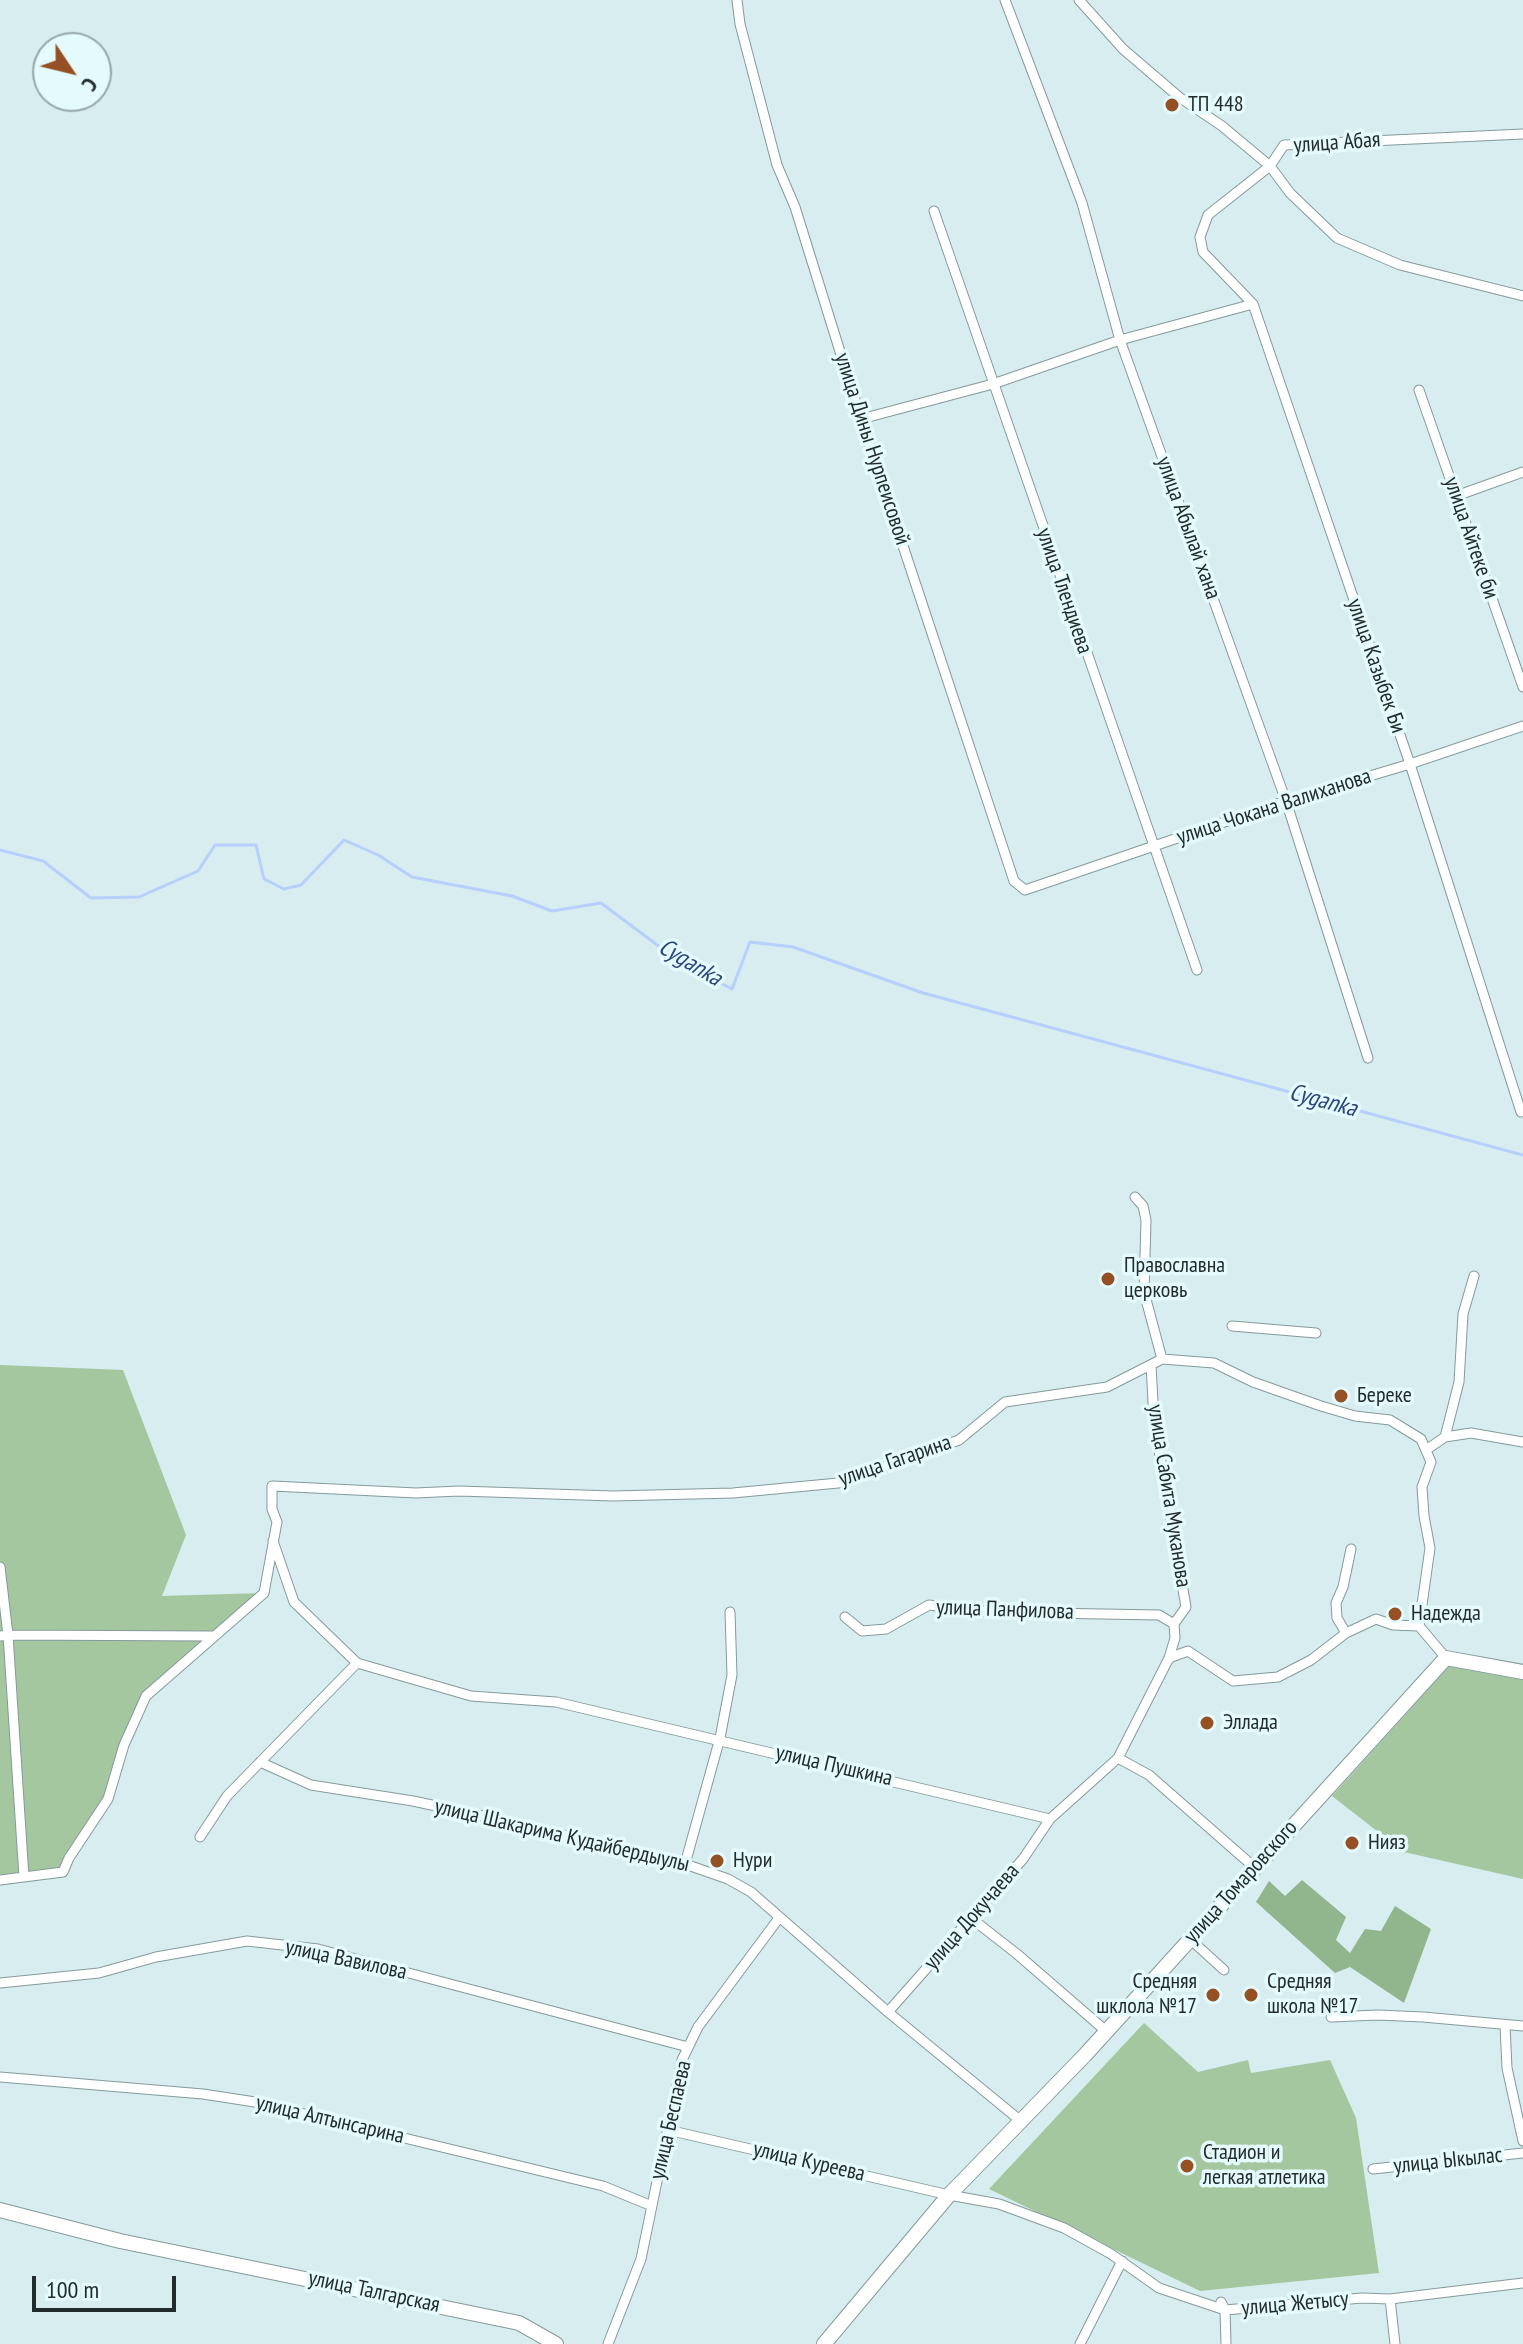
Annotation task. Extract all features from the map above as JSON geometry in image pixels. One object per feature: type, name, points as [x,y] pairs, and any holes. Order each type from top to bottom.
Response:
[{"type":"street","name":"улица Дины Нурпеисовой","points":[[737,0],[740,24],[777,165],[795,207],[861,419],[1014,881],[1025,890]]},
{"type":"street","name":"улица Абылай хана","points":[[1005,0],[1082,203],[1120,340],[1286,801],[1368,1058]]},
{"type":"street","name":"улица Абая","points":[[1079,0],[1123,49],[1179,97],[1222,126],[1270,166],[1284,145],[1523,134]]},
{"type":"street","points":[[1270,166],[1290,193],[1337,238],[1400,265],[1523,296]]},
{"type":"street","name":"улица Казыбек Би","points":[[1270,166],[1208,215],[1200,237],[1203,252],[1253,304],[1410,764],[1521,1112]]},
{"type":"street","name":"улица Тлендиева","points":[[934,211],[1197,970]]},
{"type":"street","points":[[861,419],[993,384],[1120,340],[1253,304]]},
{"type":"street","name":"улица Айтеке би","points":[[1419,390],[1523,687]]},
{"type":"street","points":[[1456,496],[1523,472]]},
{"type":"street","name":"улица Чокана Валиханова","points":[[1025,890],[1286,801],[1523,726]]},
{"type":"street","points":[[1135,1197],[1143,1206],[1146,1220],[1144,1292],[1162,1359],[1214,1363],[1253,1382],[1321,1406],[1355,1416],[1390,1420],[1421,1439],[1431,1462],[1422,1487],[1430,1548],[1419,1626]]},
{"type":"street","points":[[1445,1437],[1459,1382],[1463,1314],[1474,1276]]},
{"type":"street","points":[[1232,1326],[1316,1333]]},
{"type":"street","name":"улица Гагарина","points":[[273,1540],[277,1522],[272,1509],[272,1486],[416,1493],[459,1491],[613,1496],[733,1493],[838,1483],[959,1440],[1005,1402],[1107,1387],[1162,1359]]},
{"type":"street","name":"улица Сабита Муканова","points":[[1151,1365],[1154,1421],[1186,1607],[1174,1624],[1175,1638]]},
{"type":"street","points":[[1426,1450],[1445,1437],[1471,1433],[1523,1442]]},
{"type":"street","points":[[0,1880],[63,1872],[108,1799],[124,1745],[146,1696],[264,1593],[273,1540]]},
{"type":"street","name":"улица Пушкина","points":[[273,1540],[294,1602],[357,1663],[471,1696],[556,1702],[720,1738],[1050,1819]]},
{"type":"street","points":[[1346,1633],[1337,1618],[1336,1603],[1343,1587],[1351,1549]]},
{"type":"street","points":[[0,1567],[24,1877]]},
{"type":"street","name":"улица Панфилова","points":[[845,1617],[862,1631],[886,1629],[929,1605],[989,1612],[1159,1615],[1174,1624]]},
{"type":"street","points":[[685,1864],[720,1738],[732,1675],[730,1612]]},
{"type":"street","points":[[1050,1819],[1118,1758],[1169,1658],[1175,1638],[1188,1651],[1233,1681],[1278,1677],[1311,1660],[1346,1633],[1376,1619],[1393,1625],[1419,1626],[1446,1658],[1523,1672]]},
{"type":"street","points":[[4,1636],[212,1636]]},
{"type":"street","points":[[1169,1658],[1188,1651]]},
{"type":"street","name":"улица Томаровского","points":[[824,2344],[949,2195],[1022,2122],[1191,1940],[1446,1658]]},
{"type":"street","points":[[200,1837],[227,1796],[357,1663]]},
{"type":"street","points":[[1118,1758],[1149,1775],[1254,1867]]},
{"type":"street","name":"улица Шакарима Кудайбердыулы","points":[[260,1762],[311,1785],[413,1801],[685,1864],[728,1879],[751,1892],[888,2012],[1022,2122]]},
{"type":"street","name":"улица Докучаева","points":[[888,2012],[1023,1859],[1050,1819]]},
{"type":"street","name":"улица Беспаева","points":[[608,2344],[641,2259],[682,2060],[698,2027],[779,1918]]},
{"type":"street","points":[[971,1918],[1106,2031]]},
{"type":"street","points":[[1191,1940],[1224,1970]]},
{"type":"street","name":"улица Вавилова","points":[[0,1983],[99,1973],[156,1957],[247,1941],[318,1949],[688,2047]]},
{"type":"street","points":[[1331,2017],[1423,2017],[1523,2026]]},
{"type":"street","points":[[1505,2026],[1507,2068],[1523,2141]]},
{"type":"street","name":"улица Алтынсарина","points":[[0,2077],[203,2094],[255,2102],[603,2186],[652,2206]]},
{"type":"street","name":"улица Куреева","points":[[668,2130],[949,2195]]},
{"type":"street","name":"улица Ыкылас","points":[[1373,2169],[1523,2153]]},
{"type":"street","name":"улица Жетысу","points":[[949,2195],[999,2204],[1064,2228],[1122,2261],[1159,2288],[1223,2306],[1390,2299],[1523,2283]]},
{"type":"street","name":"улица Талгарская","points":[[0,2210],[120,2241],[519,2323],[556,2344]]},
{"type":"street","points":[[1080,2344],[1122,2261]]},
{"type":"street","points":[[1390,2299],[1395,2344]]},
{"type":"street","points":[[1223,2306],[1226,2344]]},
{"type":"green space","points":[[0,1365],[123,1370],[186,1535],[162,1596],[264,1593],[146,1696],[108,1799],[63,1872],[0,1880]]},
{"type":"green space","points":[[1451,1664],[1523,1679],[1523,1879],[1404,1852],[1332,1796]]},
{"type":"green space","points":[[1302,1880],[1346,1917],[1336,1940],[1350,1953],[1365,1929],[1381,1931],[1395,1906],[1431,1929],[1404,2003],[1350,1967],[1335,1973],[1256,1902],[1269,1881],[1285,1896]]},
{"type":"green space","name":"Стадион и легкая атлетика","points":[[1144,2023],[1198,2072],[1248,2060],[1251,2073],[1330,2060],[1356,2118],[1379,2273],[1200,2291],[989,2189]]},
{"type":"waterway","name":"Cyganka","points":[[0,850],[43,861],[91,898],[139,897],[198,871],[215,845],[256,845],[264,879],[284,889],[301,885],[344,840],[378,855],[412,877],[512,896],[552,911],[601,903],[680,962],[732,989],[750,942],[793,947],[923,993],[1523,1155]]},
{"type":"place","name":"ТП 448","points":[[1172,105]]},
{"type":"place","name":"Православна церковь","points":[[1108,1279]]},
{"type":"place","name":"Береке","points":[[1341,1396]]},
{"type":"place","name":"Надежда","points":[[1395,1614]]},
{"type":"place","name":"Эллада","points":[[1207,1723]]},
{"type":"place","name":"Нияз","points":[[1352,1843]]},
{"type":"place","name":"Нури","points":[[717,1861]]},
{"type":"place","name":"Средняя шклола №17","points":[[1213,1995]]},
{"type":"place","name":"Средняя школа №17","points":[[1251,1995]]},
{"type":"place","name":"Стадион и легкая атлетика","points":[[1187,2166]]}]
